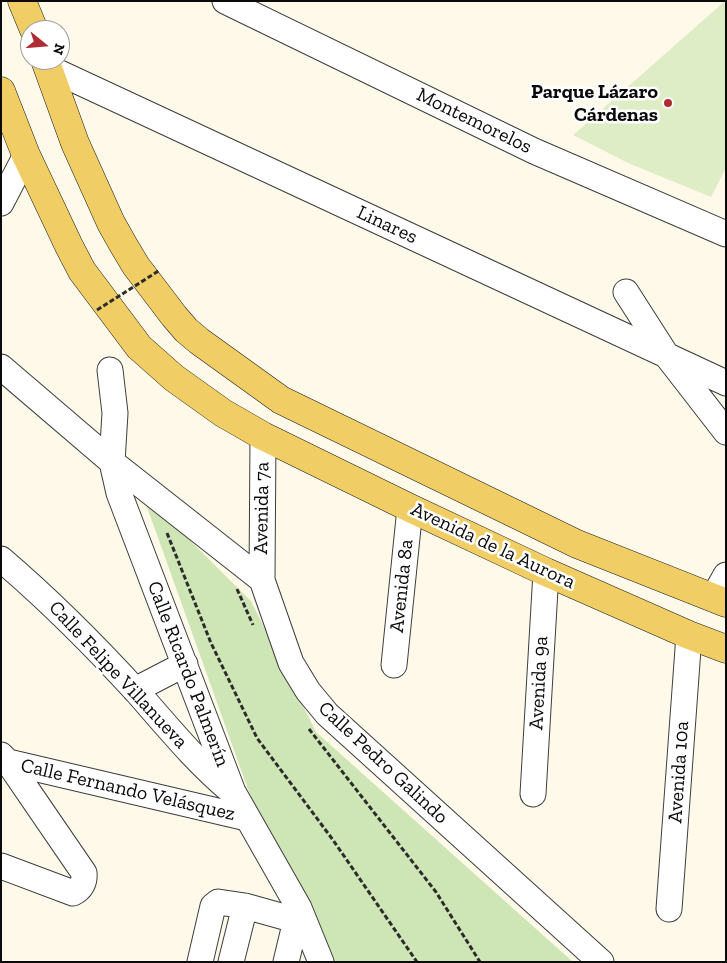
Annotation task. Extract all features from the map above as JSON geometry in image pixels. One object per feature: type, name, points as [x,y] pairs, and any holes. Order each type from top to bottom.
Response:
[{"type":"main road","points":[[22,1],[30,20]]},
{"type":"main road","name":"Avenida de la Aurora","points":[[49,70],[75,144],[111,223],[136,266],[186,330],[236,369],[281,400],[577,544],[721,592]]},
{"type":"main road","name":"Avenida de la Aurora","points":[[1,91],[26,155],[82,271],[139,347],[174,378],[223,413],[263,436],[546,572],[689,635],[726,649]]},
{"type":"street","name":"Montemorelos","points":[[225,1],[534,151],[726,234]]},
{"type":"street","name":"Linares","points":[[61,70],[726,383]]},
{"type":"street","points":[[1,203],[26,155]]},
{"type":"street","points":[[626,292],[667,356],[726,432]]},
{"type":"street","points":[[1,367],[112,462],[262,580]]},
{"type":"street","name":"Calle Ricardo Palmerín","points":[[110,370],[115,413],[112,462],[119,493],[233,792],[321,962]]},
{"type":"street","name":"Avenida 7a","points":[[262,580],[263,436]]},
{"type":"street","name":"Avenida 8a","points":[[394,665],[410,508]]},
{"type":"street","name":"Calle Felipe Villanueva","points":[[1,559],[46,597],[135,690],[192,754],[216,779],[233,792]]},
{"type":"street","name":"Avenida 9a","points":[[533,794],[546,572]]},
{"type":"street","name":"Calle Pedro Galindo","points":[[262,580],[291,663],[308,691],[327,714],[601,962]]},
{"type":"street","name":"Avenida 10a","points":[[669,909],[689,635]]},
{"type":"street","points":[[135,690],[185,664]]},
{"type":"street","points":[[1,866],[73,893],[82,886],[85,877],[5,759]]},
{"type":"street","name":"Calle Fernando Velásquez","points":[[5,759],[247,818]]},
{"type":"street","points":[[200,962],[213,906],[218,902],[297,914],[286,962]]},
{"type":"street","points":[[232,962],[245,906]]},
{"type":"path","points":[[97,310],[160,270]]},
{"type":"path","points":[[164,527],[211,643],[257,738],[333,840],[418,962]]},
{"type":"path","points":[[237,589],[256,632]]},
{"type":"path","points":[[304,723],[436,892],[480,962]]},
{"type":"green space","name":"Parque Lázaro Cárdenas","points":[[725,1],[726,168],[711,197],[628,163],[573,135]]},
{"type":"green space","points":[[142,493],[251,601],[316,732],[573,962],[329,962],[249,792]]},
{"type":"place","name":"Parque Lázaro Cárdenas","points":[[668,103]]}]
